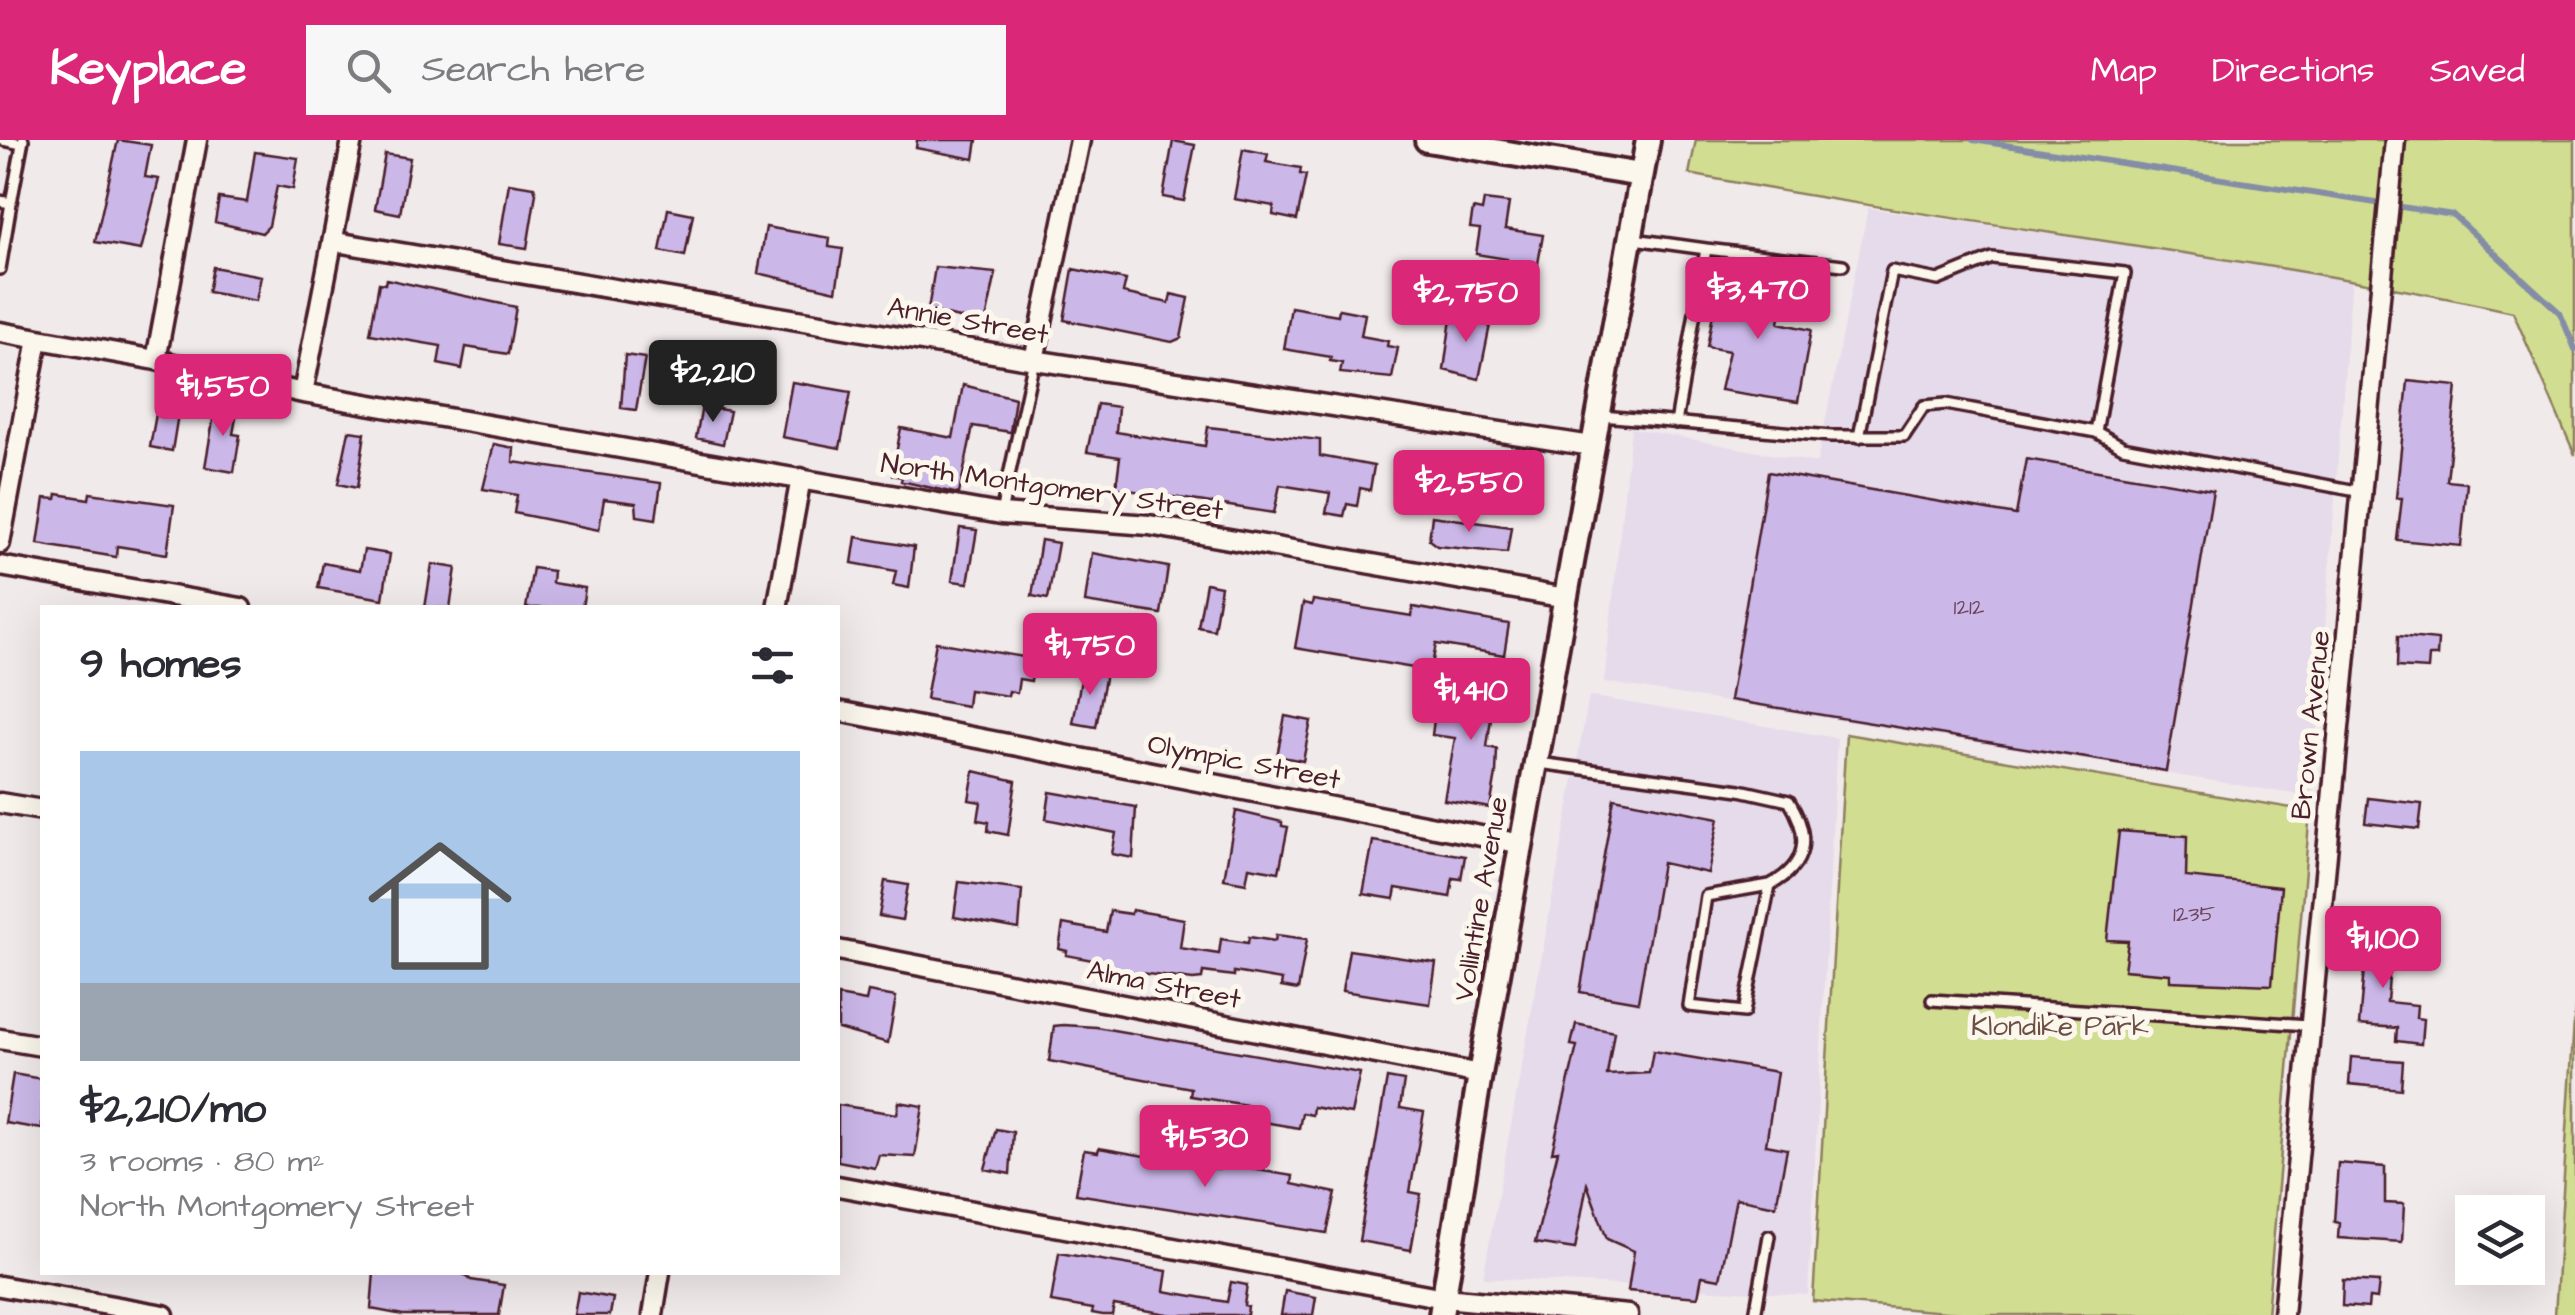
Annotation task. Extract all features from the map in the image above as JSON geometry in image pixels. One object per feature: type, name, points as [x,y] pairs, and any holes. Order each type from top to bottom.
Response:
[{"type":"street","points":[[156,360],[197,140]]},
{"type":"street","points":[[304,392],[336,242],[352,140]]},
{"type":"street","points":[[1034,360],[1080,140]]},
{"type":"street","points":[[1426,140],[1641,175]]},
{"type":"street","name":"Vollintine Avenue","points":[[1443,1306],[1480,1074],[1648,140]]},
{"type":"street","name":"Brown Avenue","points":[[2283,1315],[2396,140]]},
{"type":"street","name":"Annie Street","points":[[336,242],[1034,360],[1592,446]]},
{"type":"street","name":"North Montgomery Street","points":[[0,332],[304,392],[1000,514],[1149,525],[1566,598]]},
{"type":"street","points":[[0,544],[38,339]]},
{"type":"street","points":[[778,605],[801,478]]},
{"type":"street","points":[[0,566],[224,605]]},
{"type":"street","name":"Olympic Street","points":[[840,711],[1522,844]]},
{"type":"street","points":[[0,803],[40,810]]},
{"type":"street","name":"Alma Street","points":[[840,950],[1480,1074]]},
{"type":"street","points":[[0,1039],[40,1046]]},
{"type":"street","points":[[840,1186],[1443,1306],[1628,1315]]},
{"type":"street","points":[[653,1315],[660,1275]]},
{"type":"street","points":[[0,1286],[164,1315]]},
{"type":"lane","points":[[0,269],[6,202],[23,142],[3,140]]},
{"type":"lane","points":[[1631,239],[1843,265]]},
{"type":"lane","points":[[1676,423],[1706,249]]},
{"type":"lane","points":[[1859,437],[1892,271],[1938,280],[1992,258],[2125,273],[2096,432]]},
{"type":"lane","points":[[1000,514],[1034,360]]},
{"type":"lane","points":[[1598,416],[1859,437],[1904,436],[1924,406],[1946,404],[2096,432],[2123,447],[2362,492]]},
{"type":"lane","points":[[1536,763],[1740,790],[1789,801],[1803,824],[1802,849],[1789,875],[1770,886],[1706,896],[1689,1006],[1744,1012],[1770,886]]},
{"type":"lane","points":[[1932,1000],[2308,1025]]},
{"type":"lane","points":[[1755,1315],[1768,1236]]},
{"type":"shaded area","points":[[1868,208],[2352,277],[2312,797],[1604,682],[1631,428],[1817,463]]},
{"type":"shaded area","points":[[1589,696],[1837,738],[1808,1295],[1483,1278]]},
{"type":"green space","points":[[1696,140],[2575,140],[2575,455],[2513,312],[2308,273],[1689,174]]},
{"type":"green space","name":"Klondike Park","points":[[1846,734],[2310,811],[2267,1315],[1982,1315],[1813,1301]]},
{"type":"green space","points":[[2575,1006],[2575,1315],[2555,1315]]},
{"type":"building","points":[[118,140],[151,145],[145,177],[159,179],[141,250],[95,242]]},
{"type":"building","points":[[917,140],[977,140],[974,159],[916,148]]},
{"type":"building","points":[[1173,141],[1195,145],[1184,201],[1163,197]]},
{"type":"building","points":[[1243,149],[1268,154],[1266,162],[1301,168],[1300,174],[1306,175],[1297,220],[1273,215],[1274,206],[1234,199]]},
{"type":"building","points":[[255,152],[298,158],[293,189],[277,186],[269,226],[262,233],[215,222],[219,198],[247,202]]},
{"type":"building","points":[[385,154],[410,158],[400,214],[375,209]]},
{"type":"building","points":[[509,183],[534,187],[536,193],[527,248],[499,244]]},
{"type":"building","points":[[1484,200],[1509,203],[1505,229],[1543,235],[1535,281],[1505,276],[1507,259],[1476,254],[1480,229],[1470,228],[1473,209],[1482,211]]},
{"type":"building","points":[[668,209],[693,214],[685,256],[660,251]]},
{"type":"building","points":[[766,227],[830,238],[829,247],[843,249],[836,291],[758,273]]},
{"type":"building","points":[[213,267],[261,276],[256,301],[208,292]]},
{"type":"building","points":[[935,267],[996,273],[985,325],[928,310]]},
{"type":"building","points":[[1073,269],[1126,280],[1123,293],[1169,303],[1171,294],[1189,298],[1181,338],[1172,342],[1064,320]]},
{"type":"building","points":[[386,279],[516,307],[508,354],[466,347],[462,369],[438,364],[441,346],[370,334],[379,283],[385,284]]},
{"type":"building","points":[[1719,280],[1785,291],[1779,323],[1811,330],[1798,402],[1720,390],[1729,351],[1707,347]]},
{"type":"building","points":[[1291,307],[1338,315],[1339,309],[1365,314],[1361,336],[1388,341],[1387,346],[1398,348],[1392,378],[1340,373],[1342,363],[1330,361],[1331,357],[1284,349]]},
{"type":"building","points":[[1452,311],[1480,317],[1479,322],[1490,325],[1479,379],[1444,370]]},
{"type":"building","points":[[625,355],[645,358],[636,410],[621,408]]},
{"type":"building","points":[[676,377],[701,381],[697,403],[673,399]]},
{"type":"building","points":[[2408,381],[2457,386],[2447,481],[2467,483],[2461,546],[2397,540],[2402,498],[2396,498]]},
{"type":"building","points":[[792,382],[851,392],[840,448],[782,437]]},
{"type":"building","points":[[963,385],[1015,398],[1010,432],[973,426],[959,494],[901,481],[902,477],[892,475],[901,428],[953,438]]},
{"type":"building","points":[[160,392],[181,396],[172,451],[150,447]]},
{"type":"building","points":[[216,403],[238,407],[233,434],[240,435],[234,472],[205,467]]},
{"type":"building","points":[[1097,404],[1118,407],[1116,432],[1205,446],[1208,427],[1320,440],[1320,456],[1374,466],[1370,490],[1360,488],[1357,506],[1347,504],[1344,516],[1326,513],[1330,493],[1280,485],[1274,513],[1116,488],[1120,457],[1087,452]]},
{"type":"building","points":[[702,406],[730,411],[723,444],[696,438]]},
{"type":"building","points":[[349,431],[365,433],[357,488],[338,484]]},
{"type":"building","points":[[494,444],[514,448],[513,462],[661,483],[656,519],[637,516],[636,503],[604,499],[599,530],[514,513],[517,495],[483,489]]},
{"type":"building","points":[[2026,459],[2213,490],[2166,771],[1730,700],[1768,472],[2016,515]]},
{"type":"building","points":[[90,493],[174,505],[167,554],[117,546],[116,557],[38,544],[45,498],[56,499],[57,494],[89,499]]},
{"type":"building","points":[[1432,516],[1511,527],[1507,553],[1437,546],[1429,540]]},
{"type":"building","points":[[960,528],[977,530],[968,583],[952,581]]},
{"type":"building","points":[[856,537],[914,547],[909,588],[893,585],[896,571],[852,563]]},
{"type":"building","points":[[1041,540],[1058,543],[1048,599],[1032,596]]},
{"type":"building","points":[[364,550],[390,554],[383,599],[318,588],[323,563],[360,570]]},
{"type":"building","points":[[1092,553],[1168,567],[1161,614],[1085,602]]},
{"type":"building","points":[[432,564],[456,568],[450,605],[425,605]]},
{"type":"building","points":[[533,568],[553,571],[552,583],[585,588],[582,605],[527,605]]},
{"type":"building","points":[[1206,583],[1221,586],[1214,630],[1198,627]]},
{"type":"building","points":[[1313,600],[1412,616],[1413,607],[1509,624],[1504,655],[1436,644],[1431,671],[1295,648],[1303,603],[1312,605]]},
{"type":"building","points":[[2398,636],[2438,640],[2437,656],[2429,656],[2428,669],[2397,667]]},
{"type":"building","points":[[936,642],[1035,659],[1031,681],[1019,679],[1017,693],[1009,691],[1008,696],[969,690],[967,706],[926,699]]},
{"type":"building","points":[[1083,669],[1106,673],[1096,727],[1073,723]]},
{"type":"building","points":[[1457,681],[1506,689],[1502,714],[1492,711],[1487,747],[1497,749],[1490,808],[1444,800],[1455,738],[1432,735],[1435,712],[1451,714]]},
{"type":"building","points":[[1285,716],[1311,721],[1303,761],[1277,756]]},
{"type":"building","points":[[974,771],[1016,781],[1008,835],[988,831],[989,822],[978,820],[981,802],[969,800]]},
{"type":"building","points":[[1050,792],[1136,807],[1133,858],[1112,854],[1116,833],[1046,819]]},
{"type":"building","points":[[1614,798],[1719,818],[1708,873],[1662,863],[1638,1002],[1580,992]]},
{"type":"building","points":[[2368,798],[2422,804],[2419,829],[2365,823]]},
{"type":"building","points":[[1236,811],[1282,822],[1282,826],[1288,827],[1279,872],[1249,867],[1246,883],[1224,879]]},
{"type":"building","points":[[2119,831],[2187,836],[2186,877],[2281,887],[2272,985],[2170,981],[2170,974],[2124,970],[2128,941],[2107,940]]},
{"type":"building","points":[[1373,841],[1465,856],[1461,879],[1453,878],[1450,897],[1396,888],[1394,899],[1363,894]]},
{"type":"building","points":[[885,881],[908,885],[902,920],[879,916]]},
{"type":"building","points":[[959,882],[1022,890],[1019,929],[954,917]]},
{"type":"building","points":[[1132,910],[1184,919],[1180,948],[1219,954],[1221,939],[1248,943],[1249,937],[1275,941],[1276,935],[1307,939],[1298,990],[1281,987],[1282,980],[1234,972],[1234,976],[1203,972],[1202,979],[1193,980],[1102,968],[1103,962],[1066,955],[1067,951],[1059,949],[1063,924],[1106,932],[1110,911],[1131,914]]},
{"type":"building","points":[[2354,936],[2392,940],[2387,1002],[2417,1005],[2416,1018],[2423,1019],[2421,1044],[2396,1041],[2397,1028],[2359,1025],[2364,969],[2351,968]]},
{"type":"building","points":[[1349,950],[1436,963],[1430,1004],[1342,991]]},
{"type":"building","points":[[868,992],[896,997],[888,1043],[840,1030],[840,996],[866,1001]]},
{"type":"building","points":[[1576,1024],[1614,1032],[1607,1075],[1649,1073],[1653,1051],[1777,1072],[1766,1145],[1787,1149],[1776,1206],[1736,1198],[1720,1279],[1702,1276],[1698,1297],[1628,1291],[1634,1251],[1607,1239],[1587,1184],[1575,1249],[1535,1243],[1558,1151],[1552,1152],[1577,1046],[1571,1045]]},
{"type":"building","points":[[1054,1026],[1096,1027],[1360,1073],[1351,1114],[1313,1107],[1312,1115],[1302,1113],[1299,1128],[1258,1121],[1260,1107],[1190,1096],[1191,1088],[1049,1061]]},
{"type":"building","points":[[2351,1057],[2403,1061],[2401,1089],[2349,1084]]},
{"type":"building","points":[[13,1074],[40,1079],[40,1129],[5,1123]]},
{"type":"building","points":[[1387,1078],[1404,1081],[1400,1108],[1424,1112],[1410,1192],[1421,1194],[1411,1250],[1359,1241]]},
{"type":"building","points":[[899,1102],[923,1106],[915,1157],[879,1155],[875,1168],[840,1161],[840,1105],[897,1114]]},
{"type":"building","points":[[996,1129],[1013,1132],[1010,1174],[985,1169]]},
{"type":"building","points":[[1099,1148],[1219,1169],[1220,1164],[1293,1176],[1292,1184],[1336,1193],[1327,1233],[1076,1194],[1084,1150],[1098,1152]]},
{"type":"building","points":[[2338,1163],[2385,1167],[2385,1203],[2404,1204],[2402,1242],[2338,1238],[2339,1223],[2334,1222]]},
{"type":"building","points":[[1059,1253],[1167,1271],[1164,1291],[1227,1302],[1231,1282],[1247,1285],[1247,1315],[1173,1315],[1114,1305],[1112,1315],[1103,1315],[1092,1313],[1093,1309],[1051,1302]]},
{"type":"building","points":[[374,1275],[465,1275],[471,1280],[504,1285],[499,1315],[403,1315],[371,1309]]},
{"type":"building","points":[[2343,1280],[2379,1282],[2377,1299],[2369,1298],[2368,1308],[2342,1306]]},
{"type":"building","points":[[1285,1291],[1316,1297],[1313,1315],[1281,1315]]},
{"type":"building","points":[[578,1292],[613,1298],[610,1315],[574,1315]]},
{"type":"waterway","points":[[1973,140],[2453,215],[2560,313],[2575,349]]}]
